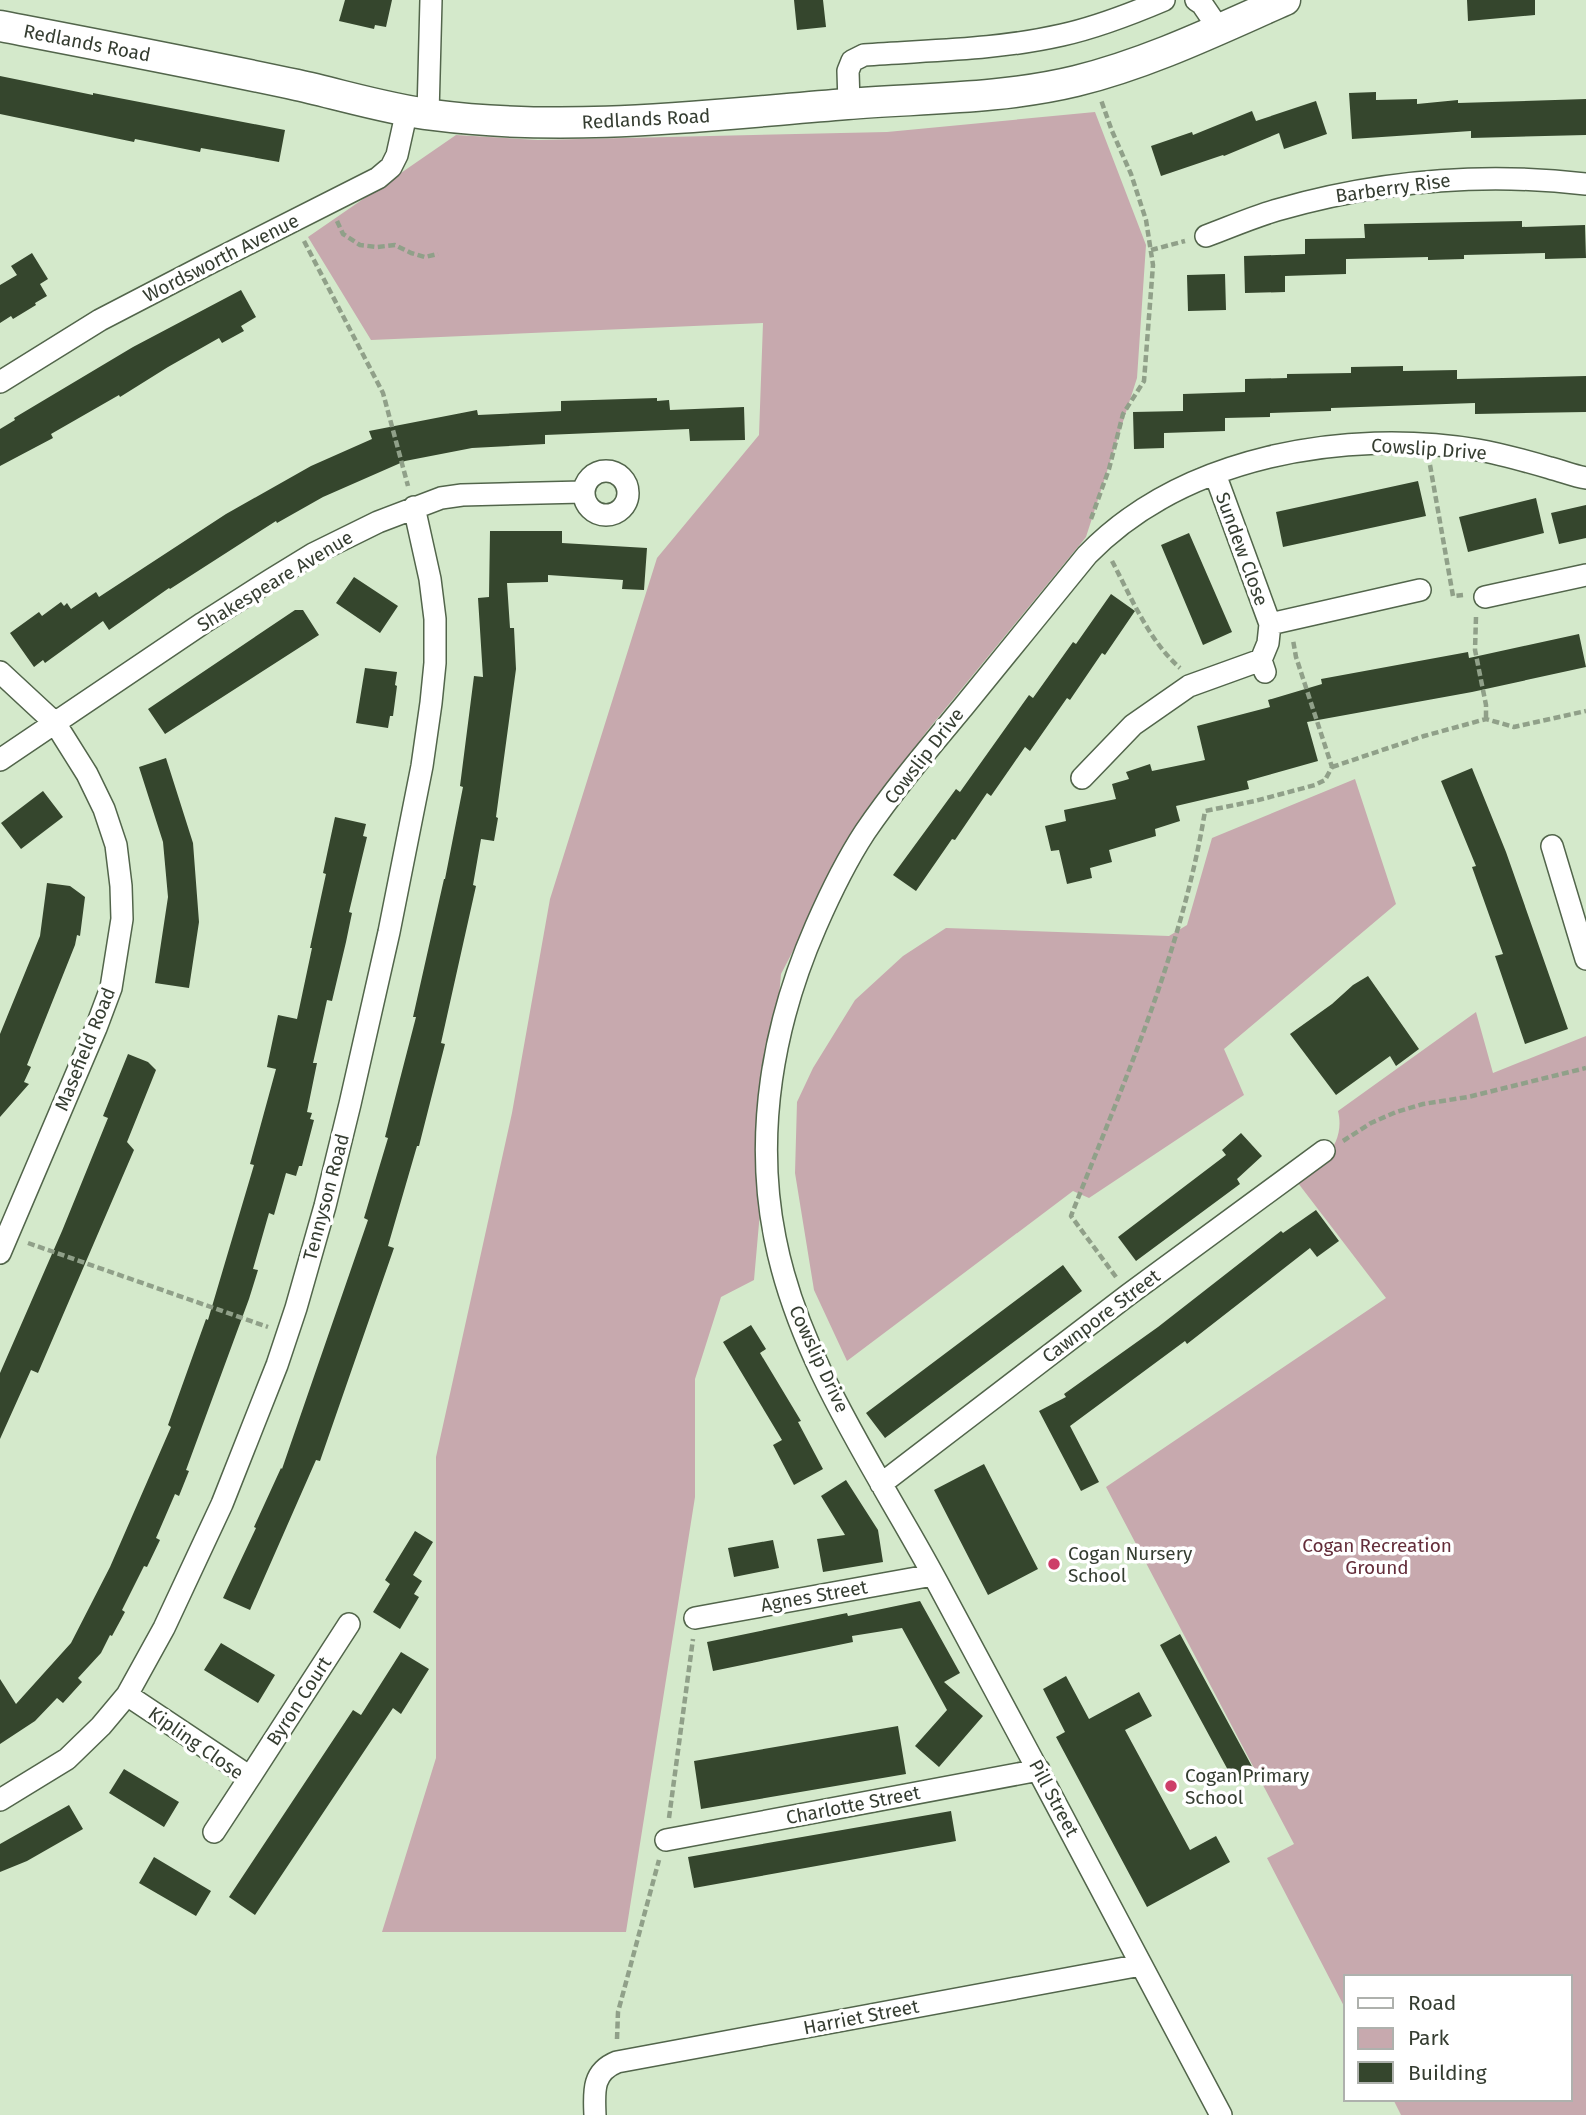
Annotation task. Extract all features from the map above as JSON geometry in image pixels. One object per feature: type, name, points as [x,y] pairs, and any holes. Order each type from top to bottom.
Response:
[{"type":"main road","name":"Redlands Road","points":[[0,26],[181,61],[418,112],[490,121],[573,123],[996,93],[1049,86],[1094,76],[1151,57],[1285,0]]},
{"type":"street","name":"Wordsworth Avenue","points":[[0,382],[100,320],[379,178],[391,167],[418,112],[430,0]]},
{"type":"street","points":[[849,104],[848,71],[852,61],[864,55],[964,50],[1027,42],[1095,27],[1164,0]]},
{"type":"street","points":[[1196,0],[1202,4],[1219,29]]},
{"type":"street","name":"Barberry Rise","points":[[1206,236],[1275,211],[1320,199],[1411,182],[1504,179],[1586,184]]},
{"type":"street","name":"Cowslip Drive","points":[[881,1484],[804,1336],[774,1238],[767,1191],[766,1127],[775,1049],[802,961],[817,924],[863,835],[1087,555],[1101,541],[1166,495],[1214,474],[1258,460],[1329,447],[1373,444],[1478,450],[1586,478]]},
{"type":"street","name":"Sundew Close","points":[[1214,474],[1280,621]]},
{"type":"street","name":"Shakespeare Avenue","points":[[0,760],[203,622],[344,538],[441,498],[462,495],[583,492]]},
{"type":"street","name":"Tennyson Road","points":[[0,1800],[67,1759],[102,1726],[127,1695],[164,1628],[205,1541],[277,1365],[287,1334],[325,1206],[350,1104],[389,932],[422,766],[435,663],[435,620],[430,579],[414,507]]},
{"type":"street","points":[[1480,599],[1586,575]]},
{"type":"street","name":"Sundew Close","points":[[1198,683],[1263,666],[1268,643],[1280,621],[1420,590]]},
{"type":"street","name":"Masefield Road","points":[[0,672],[55,723],[87,774],[104,809],[116,845],[122,919],[111,988],[4,1244]]},
{"type":"street","points":[[1082,778],[1132,724],[1189,685],[1198,683]]},
{"type":"street","points":[[1552,846],[1578,902],[1586,959]]},
{"type":"street","name":"Cawnpore Street","points":[[881,1484],[1128,1295],[1324,1152]]},
{"type":"street","name":"Pill Street","points":[[881,1484],[1039,1770],[1221,2115]]},
{"type":"street","name":"Agnes Street","points":[[695,1618],[933,1575]]},
{"type":"street","name":"Byron Court","points":[[250,1777],[349,1624]]},
{"type":"street","name":"Kipling Close","points":[[127,1695],[250,1777],[214,1832]]},
{"type":"street","name":"Charlotte Street","points":[[666,1839],[1039,1770]]},
{"type":"street","name":"Harriet Street","points":[[595,2115],[593,2088],[598,2076],[608,2066],[617,2062],[1141,1965]]},
{"type":"path","points":[[1094,76],[1146,220],[1153,265],[1144,381],[1123,414],[1109,469],[1091,522],[1141,616],[1167,656],[1198,683]]},
{"type":"path","points":[[334,215],[344,234],[360,244],[377,247],[395,245],[425,257],[438,254]]},
{"type":"path","points":[[293,220],[383,393],[414,507]]},
{"type":"path","points":[[1151,250],[1206,236]]},
{"type":"path","points":[[1426,445],[1453,596],[1472,594],[1480,599],[1475,650],[1486,705],[1486,719]]},
{"type":"path","points":[[1280,621],[1296,657],[1332,767]]},
{"type":"path","points":[[1128,1295],[1071,1216],[1178,933],[1199,850],[1205,811],[1315,785],[1325,780],[1332,767],[1424,736],[1486,719],[1514,727],[1586,711]]},
{"type":"path","points":[[1324,1152],[1371,1123],[1396,1112],[1586,1069]]},
{"type":"path","points":[[4,1244],[287,1334]]},
{"type":"green space","points":[[1095,112],[1146,245],[1137,378],[1086,537],[927,731],[860,822],[781,974],[754,1280],[721,1297],[695,1379],[695,1497],[626,1932],[382,1932],[436,1758],[436,1457],[512,1113],[550,899],[657,558],[759,435],[763,323],[371,340],[308,237],[456,135],[538,140],[887,132]]},
{"type":"green space","points":[[1355,779],[1396,904],[1224,1049],[1244,1095],[1089,1198],[1073,1191],[847,1361],[814,1290],[795,1173],[797,1102],[813,1068],[855,1000],[903,956],[946,928],[1169,936],[1187,925],[1212,838]]},
{"type":"green space","name":"Cogan Recreation Ground","points":[[1476,1012],[1493,1073],[1586,1036],[1586,2115],[1401,2115],[1394,2101],[1572,2101],[1572,1975],[1344,1975],[1344,2006],[1267,1858],[1294,1844],[1106,1487],[1386,1298],[1298,1183],[1323,1161],[1335,1143],[1340,1123],[1338,1111]]},
{"type":"building","points":[[345,0],[392,0],[386,27],[375,25],[374,29],[339,21]]},
{"type":"building","points":[[794,0],[823,0],[826,27],[797,30]]},
{"type":"building","points":[[1467,0],[1535,0],[1535,15],[1468,21]]},
{"type":"building","points":[[0,76],[285,130],[279,162],[201,148],[200,152],[135,139],[134,142],[0,114]]},
{"type":"building","points":[[1376,92],[1376,100],[1417,99],[1417,104],[1458,100],[1458,103],[1586,99],[1586,135],[1471,138],[1471,131],[1352,139],[1349,93]]},
{"type":"building","points":[[1316,101],[1327,134],[1284,149],[1279,133],[1224,156],[1161,176],[1151,146],[1192,132],[1193,135],[1252,111],[1256,121]]},
{"type":"building","points":[[1522,221],[1522,227],[1585,225],[1586,258],[1545,259],[1545,253],[1464,255],[1464,259],[1346,259],[1346,274],[1285,276],[1285,292],[1245,293],[1244,256],[1305,254],[1305,239],[1365,238],[1364,224]]},
{"type":"building","points":[[32,253],[48,279],[40,284],[47,296],[13,319],[11,316],[0,323],[0,285],[17,275],[11,266]]},
{"type":"building","points":[[1225,274],[1226,310],[1188,311],[1187,275]]},
{"type":"building","points":[[241,290],[256,317],[241,326],[244,331],[222,343],[219,338],[120,397],[119,395],[51,434],[53,438],[0,466],[0,429],[15,420],[14,418],[133,347]]},
{"type":"building","points":[[1403,366],[1403,371],[1457,370],[1457,379],[1586,376],[1586,412],[1475,414],[1475,403],[1331,408],[1331,411],[1270,413],[1270,417],[1225,418],[1225,431],[1164,433],[1164,448],[1134,449],[1133,412],[1183,411],[1183,394],[1245,392],[1245,379],[1287,378],[1287,374],[1351,373],[1351,367]]},
{"type":"building","points":[[657,398],[657,401],[669,400],[670,410],[744,407],[745,440],[690,441],[689,429],[545,435],[545,444],[472,448],[405,461],[323,497],[277,523],[276,521],[169,588],[109,630],[103,621],[45,663],[43,660],[34,667],[10,633],[39,612],[42,616],[61,602],[64,606],[67,603],[71,609],[96,592],[99,597],[226,514],[311,466],[372,439],[369,431],[477,410],[478,415],[561,411],[561,401]]},
{"type":"building","points":[[1418,481],[1426,516],[1283,547],[1276,512]]},
{"type":"building","points":[[1536,498],[1544,533],[1468,552],[1459,517]]},
{"type":"building","points":[[1586,505],[1586,538],[1559,544],[1551,513]]},
{"type":"building","points":[[490,531],[562,531],[562,543],[647,548],[644,590],[622,589],[623,580],[548,575],[548,582],[507,583],[510,628],[514,628],[516,669],[496,817],[498,818],[494,841],[481,839],[473,885],[476,886],[441,1043],[445,1044],[419,1146],[388,1246],[394,1248],[320,1461],[316,1460],[250,1610],[223,1598],[282,1469],[368,1220],[364,1218],[388,1138],[385,1137],[416,1017],[413,1017],[463,787],[460,786],[474,676],[483,677],[478,598],[489,597]]},
{"type":"building","points":[[1189,533],[1232,632],[1203,645],[1161,545]]},
{"type":"building","points":[[354,577],[398,606],[380,633],[336,603]]},
{"type":"building","points":[[1111,594],[1135,611],[1105,655],[1102,653],[1030,751],[1025,747],[991,796],[987,793],[916,891],[893,875],[956,789],[960,792],[1029,695],[1033,698],[1073,642],[1076,644]]},
{"type":"building","points":[[295,610],[303,610],[319,635],[165,734],[148,709]]},
{"type":"building","points":[[1579,634],[1586,667],[1472,692],[1307,722],[1318,761],[1247,781],[1249,789],[1176,806],[1180,821],[1155,829],[1156,836],[1109,850],[1112,862],[1090,868],[1092,878],[1067,884],[1059,850],[1051,851],[1045,826],[1066,821],[1064,810],[1116,799],[1112,784],[1129,779],[1126,772],[1150,764],[1152,771],[1205,760],[1197,726],[1270,707],[1268,700],[1322,684],[1321,679],[1468,652],[1469,658]]},
{"type":"building","points":[[365,668],[397,672],[393,716],[390,716],[388,728],[356,723]]},
{"type":"building","points":[[166,758],[193,843],[199,922],[189,988],[155,983],[168,897],[163,842],[139,767]]},
{"type":"building","points":[[1472,768],[1506,852],[1568,1029],[1525,1044],[1495,956],[1503,954],[1472,867],[1476,866],[1441,781]]},
{"type":"building","points":[[43,791],[63,817],[21,849],[1,823]]},
{"type":"building","points":[[335,817],[366,824],[363,836],[367,837],[332,1001],[327,1000],[313,1063],[317,1063],[307,1112],[312,1113],[310,1119],[314,1120],[302,1166],[299,1166],[296,1176],[286,1173],[274,1215],[269,1213],[253,1269],[258,1270],[186,1470],[189,1471],[179,1496],[175,1494],[156,1538],[160,1540],[147,1567],[144,1566],[122,1610],[125,1612],[101,1653],[78,1678],[82,1682],[63,1703],[57,1698],[35,1721],[0,1744],[0,1679],[16,1704],[71,1643],[110,1567],[171,1427],[168,1425],[206,1319],[208,1320],[254,1165],[250,1164],[276,1069],[267,1067],[278,1015],[297,1019]]},
{"type":"building","points":[[47,883],[70,886],[85,897],[80,936],[77,935],[27,1065],[31,1067],[24,1082],[29,1084],[0,1117],[0,1034],[40,936]]},
{"type":"building","points":[[1368,976],[1419,1049],[1396,1066],[1390,1056],[1336,1095],[1290,1034]]},
{"type":"building","points":[[128,1054],[148,1062],[156,1070],[127,1142],[134,1150],[38,1373],[31,1370],[0,1439],[0,1373],[108,1118],[103,1116]]},
{"type":"building","points":[[1241,1133],[1262,1156],[1237,1179],[1240,1184],[1136,1261],[1118,1237],[1226,1155],[1222,1150]]},
{"type":"building","points":[[1316,1210],[1339,1241],[1317,1257],[1310,1248],[1187,1344],[1185,1341],[1070,1426],[1099,1482],[1081,1491],[1039,1411],[1066,1397],[1064,1394],[1158,1327],[1281,1231],[1283,1233]]},
{"type":"building","points":[[1063,1265],[1082,1291],[885,1438],[866,1413]]},
{"type":"building","points":[[751,1325],[766,1349],[760,1353],[801,1421],[798,1422],[823,1469],[794,1485],[773,1445],[782,1440],[723,1342]]},
{"type":"building","points":[[984,1464],[1038,1569],[988,1595],[934,1490]]},
{"type":"building","points":[[846,1480],[878,1530],[883,1562],[823,1572],[817,1539],[845,1535],[821,1496]]},
{"type":"building","points":[[415,1531],[433,1542],[413,1575],[422,1581],[414,1594],[419,1597],[400,1629],[373,1612],[390,1584],[385,1580]]},
{"type":"building","points":[[773,1540],[779,1568],[734,1577],[728,1548]]},
{"type":"building","points":[[920,1601],[960,1673],[944,1682],[983,1716],[939,1767],[915,1746],[947,1710],[902,1628],[852,1636],[853,1642],[713,1671],[707,1642]]},
{"type":"building","points":[[1180,1634],[1255,1772],[1235,1783],[1160,1645]]},
{"type":"building","points":[[221,1643],[275,1675],[258,1703],[204,1670]]},
{"type":"building","points":[[401,1652],[429,1669],[401,1714],[393,1708],[255,1915],[229,1897],[353,1710],[361,1715]]},
{"type":"building","points":[[1066,1676],[1089,1719],[1139,1692],[1152,1716],[1125,1730],[1190,1850],[1216,1836],[1230,1862],[1147,1907],[1056,1737],[1065,1732],[1043,1689]]},
{"type":"building","points":[[898,1726],[906,1774],[701,1809],[694,1761]]},
{"type":"building","points":[[124,1769],[179,1802],[164,1827],[109,1793]]},
{"type":"building","points":[[69,1805],[83,1829],[27,1861],[0,1872],[0,1844]]},
{"type":"building","points":[[951,1811],[956,1841],[694,1888],[688,1857]]},
{"type":"building","points":[[154,1857],[211,1891],[196,1916],[139,1883]]},
{"type":"place","name":"Cogan Nursery School","points":[[1054,1564]]},
{"type":"place","name":"Cogan Primary School","points":[[1171,1786]]}]
